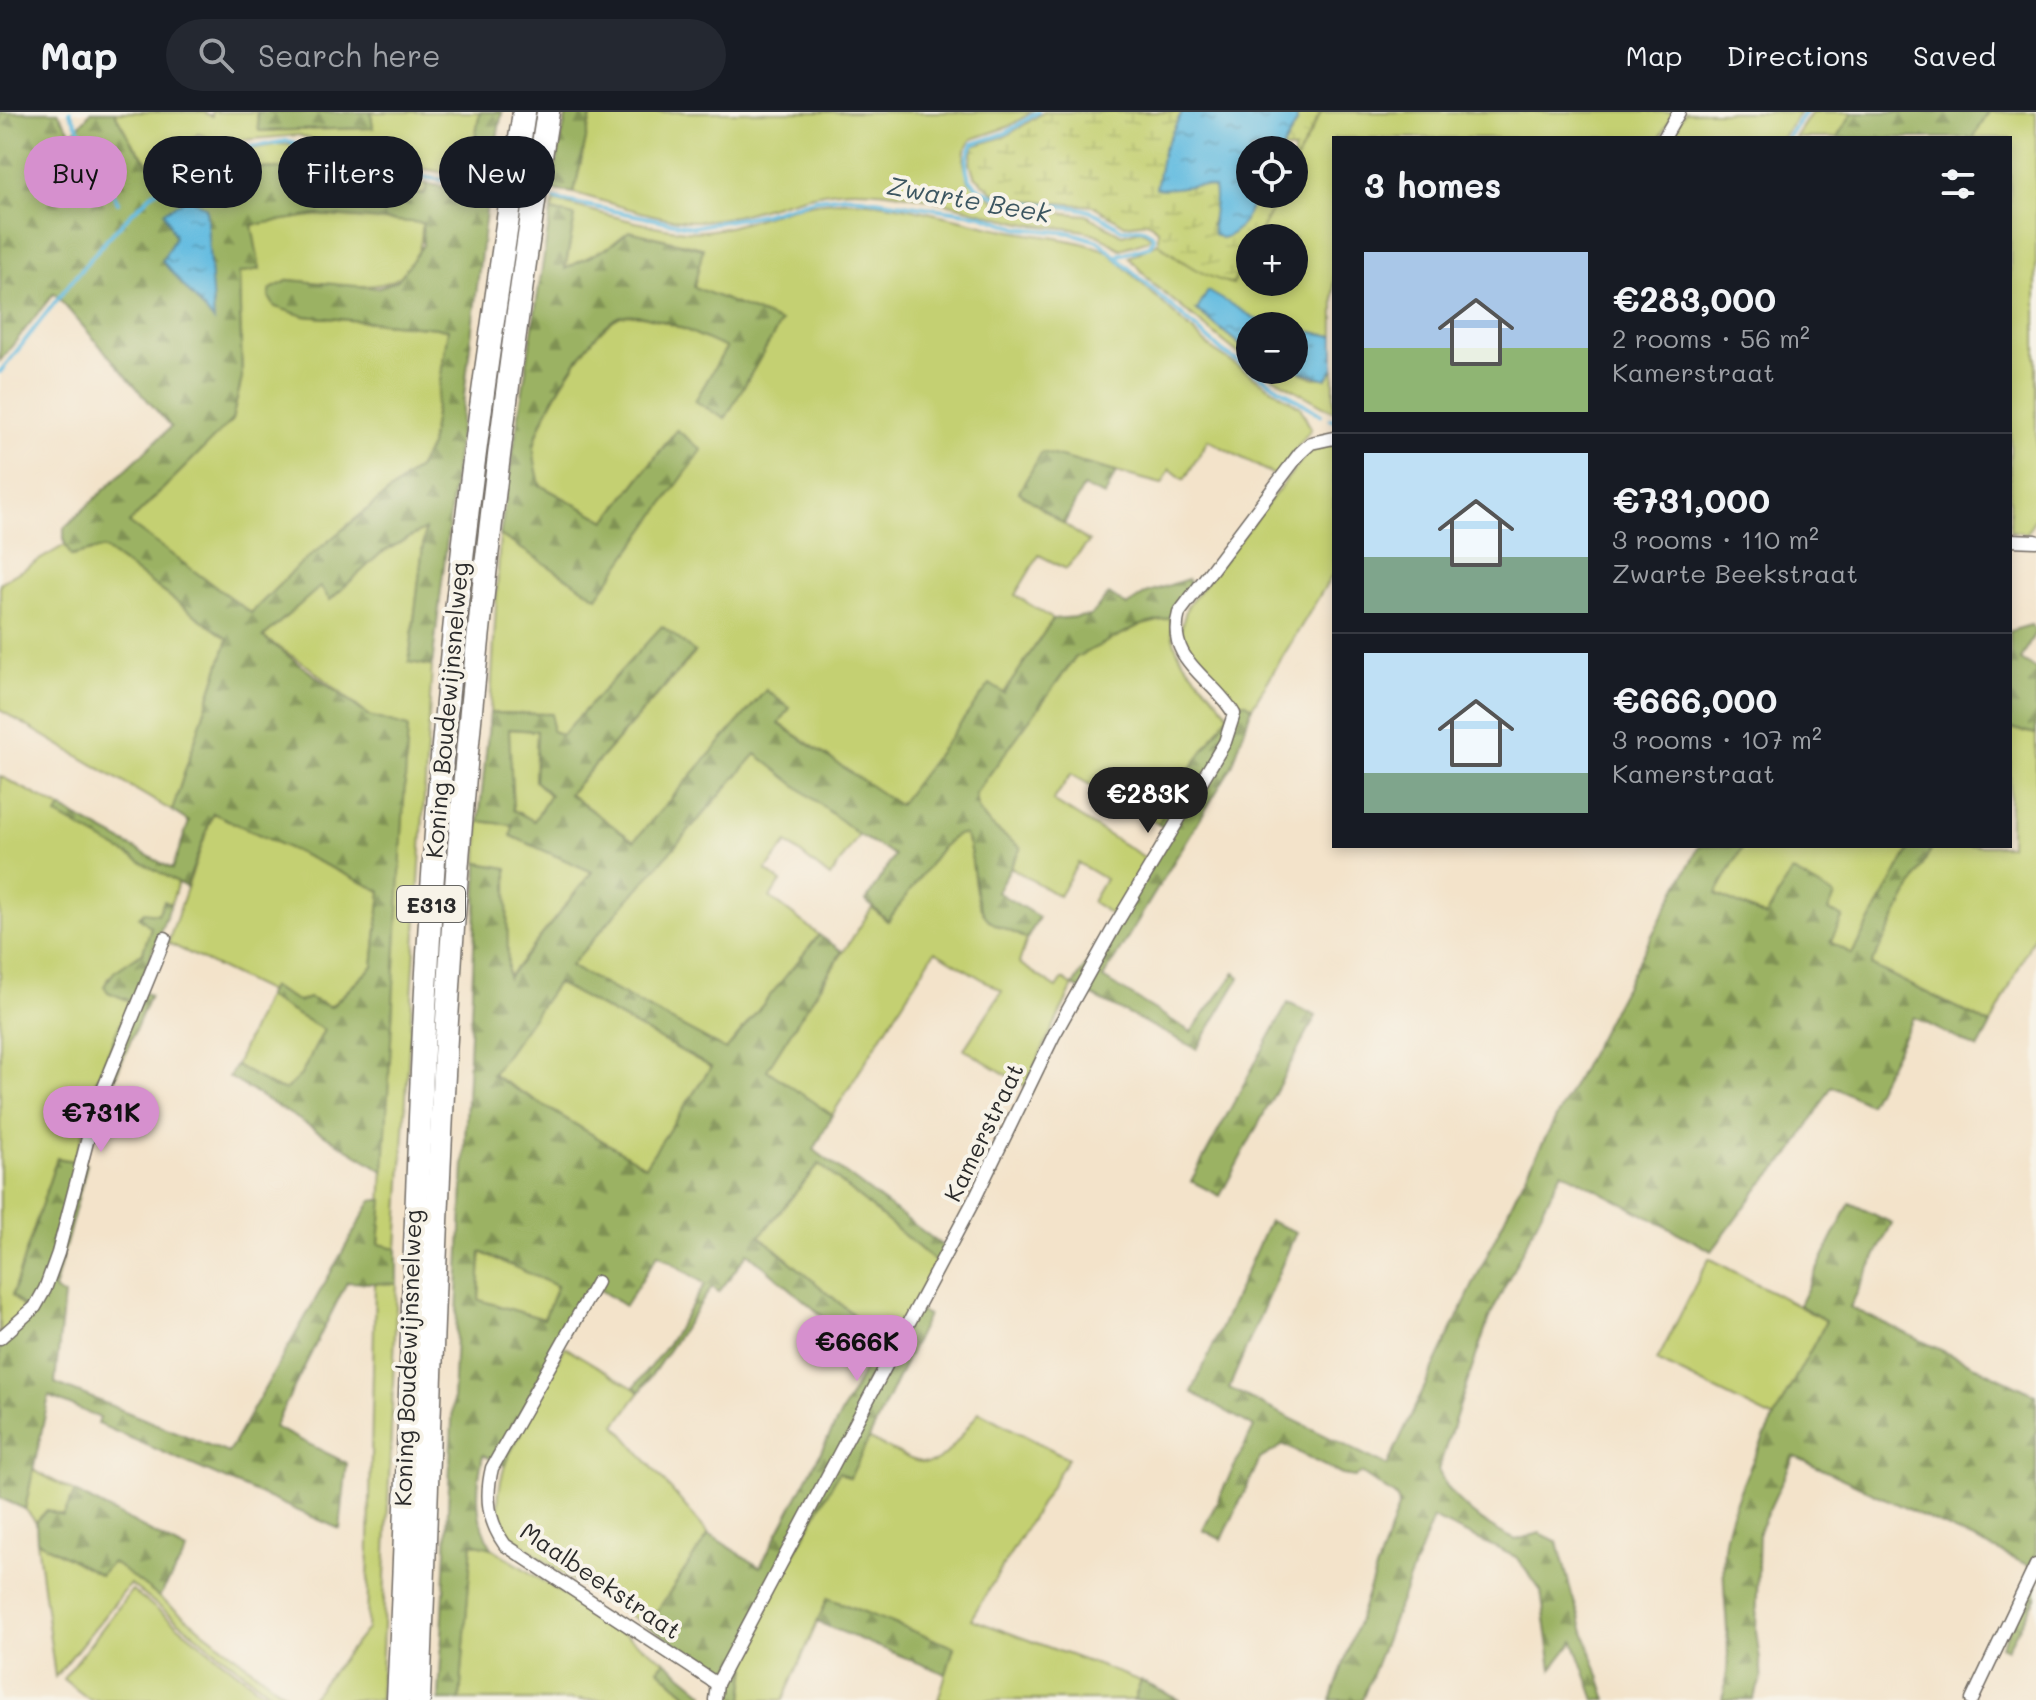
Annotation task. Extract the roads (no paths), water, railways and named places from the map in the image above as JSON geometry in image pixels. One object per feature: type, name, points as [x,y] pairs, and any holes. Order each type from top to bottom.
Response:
[{"type":"highway","name":"Koning Boudewijnsnelweg","points":[[398,1700],[427,959],[444,726],[469,491],[524,112]]},
{"type":"highway","name":"Koning Boudewijnsnelweg","points":[[419,1700],[450,973],[469,724],[493,493],[548,112]]},
{"type":"street","points":[[1665,136],[1679,112]]},
{"type":"street","name":"Kamerstraat","points":[[715,1700],[717,1684],[974,1200],[1054,1035],[1116,924],[1225,742],[1234,714],[1227,701],[1190,666],[1176,636],[1179,613],[1300,453],[1311,443],[1332,438]]},
{"type":"street","points":[[2012,540],[2036,541]]},
{"type":"street","points":[[0,1338],[35,1307],[45,1289],[96,1107],[165,938]]},
{"type":"street","name":"Maalbeekstraat","points":[[597,1282],[492,1468],[488,1483],[490,1524],[505,1545],[717,1684]]},
{"type":"street","points":[[1972,1700],[2036,1565]]},
{"type":"water","points":[[1182,112],[1297,112],[1297,122],[1290,136],[1236,136],[1236,208],[1251,208],[1244,221],[1236,224],[1236,230],[1228,236],[1221,238],[1214,234],[1214,188],[1200,185],[1156,188],[1163,151]]},
{"type":"water","points":[[171,208],[206,208],[214,321],[162,261],[175,237],[164,212]]},
{"type":"water","points":[[1208,291],[1244,312],[1236,312],[1236,342],[1197,310]]},
{"type":"water","points":[[1308,331],[1332,336],[1332,371],[1326,379],[1308,373]]},
{"type":"waterway","points":[[70,112],[83,136]]},
{"type":"waterway","points":[[1038,112],[1006,133],[973,144],[966,164],[970,179],[983,190],[1000,197],[1084,209],[1122,230],[1144,229],[1154,238],[1150,246],[1119,255]]},
{"type":"waterway","name":"Zwarte Beek","points":[[1788,136],[1805,112]]},
{"type":"waterway","name":"Zwarte Beek","points":[[262,145],[288,141],[386,172],[439,179]]},
{"type":"waterway","name":"Zwarte Beek","points":[[555,199],[693,227],[764,214],[816,199],[847,196],[981,215],[1018,228],[1071,233],[1098,241],[1223,352],[1321,415]]},
{"type":"waterway","name":"Zwarte Beek","points":[[0,372],[94,254],[143,202]]}]
